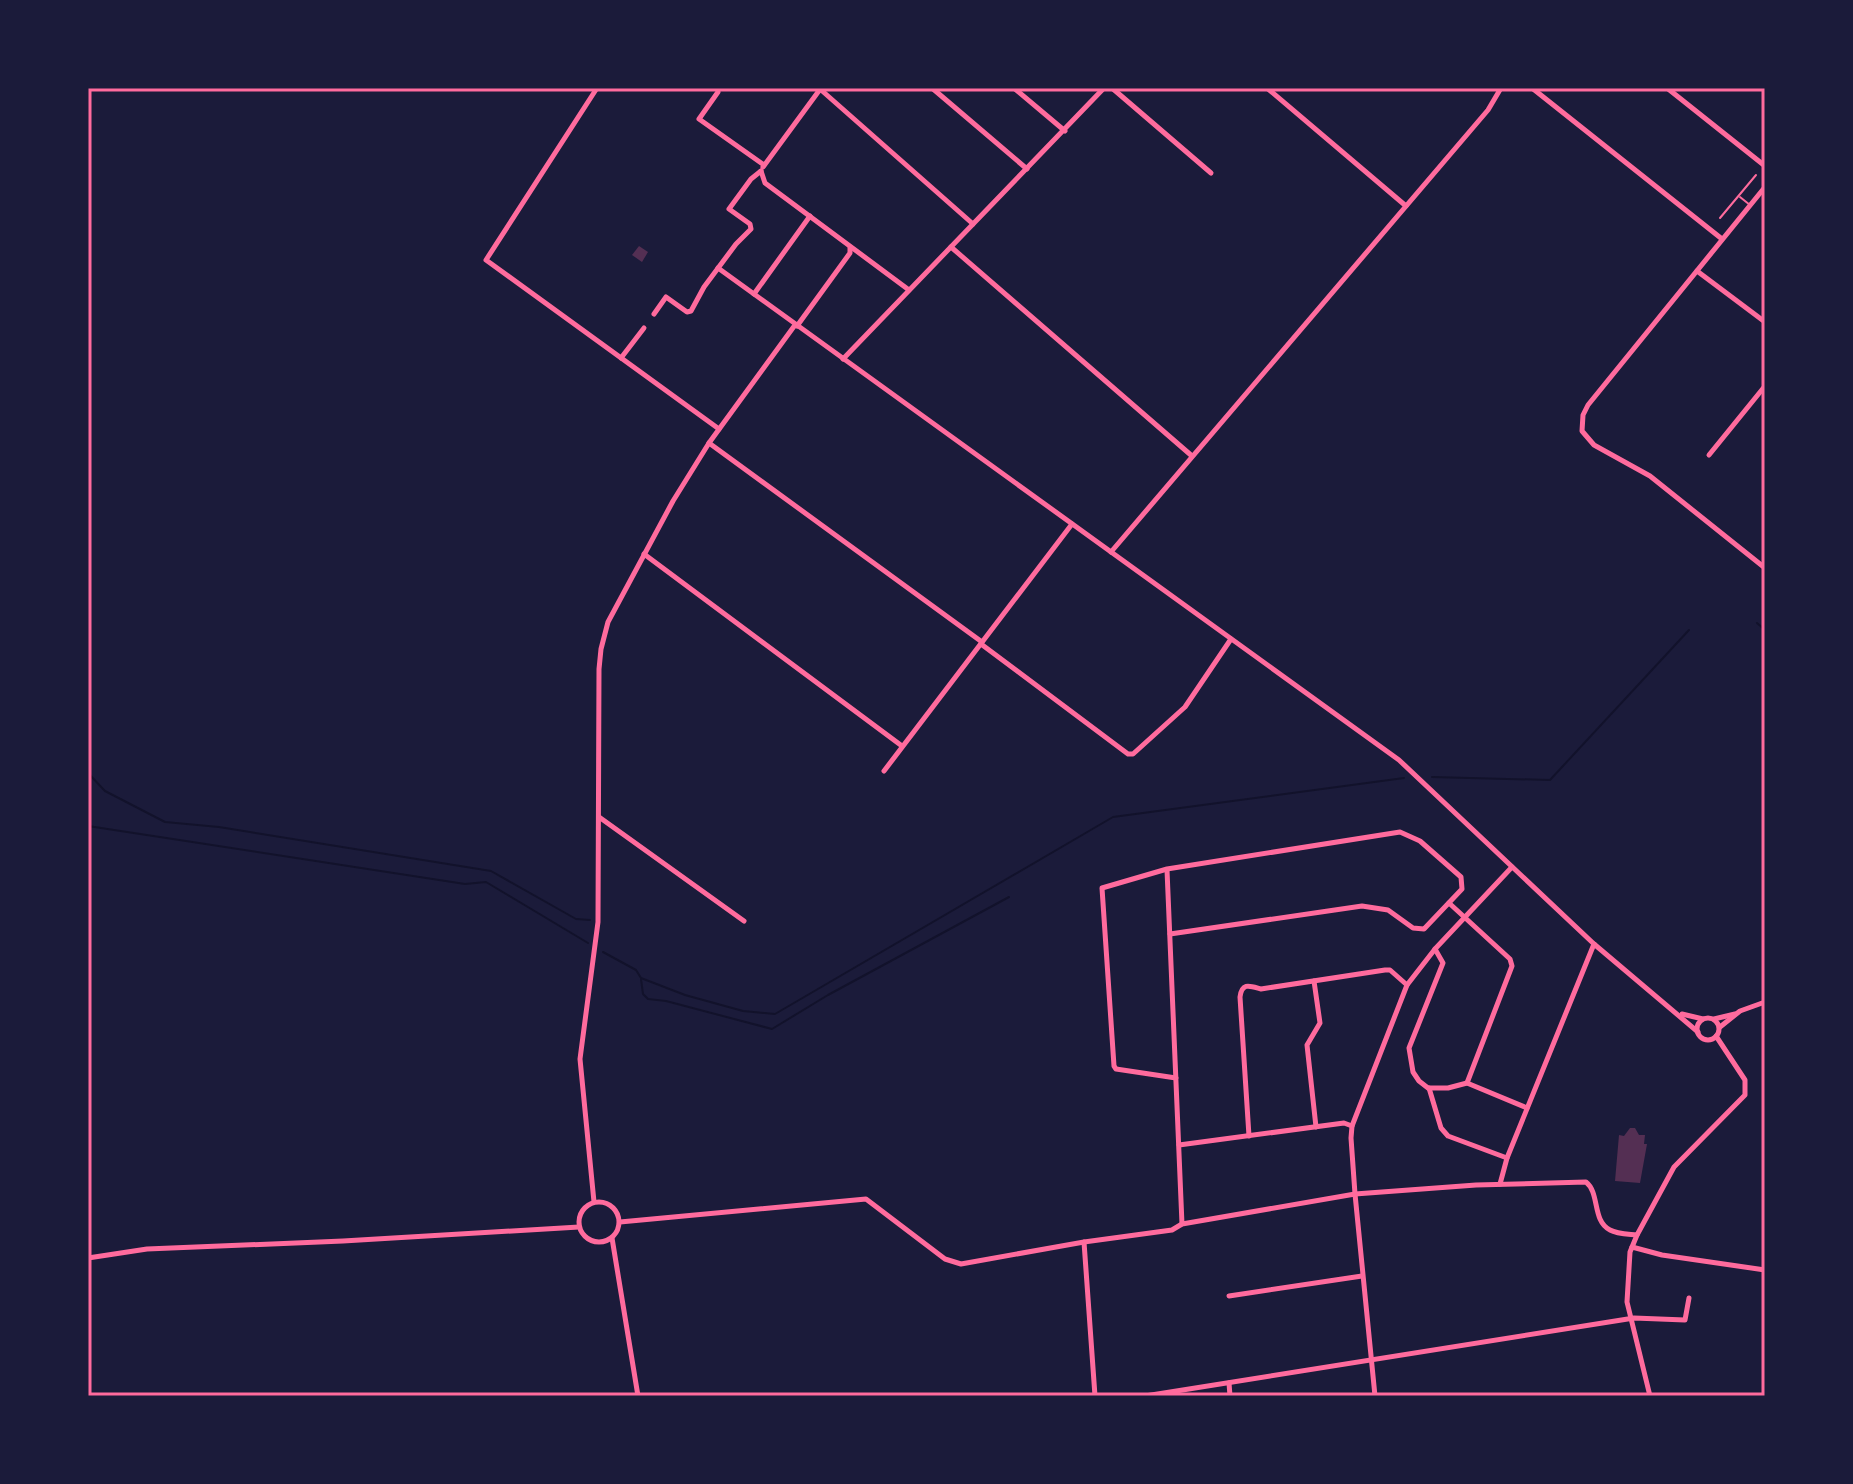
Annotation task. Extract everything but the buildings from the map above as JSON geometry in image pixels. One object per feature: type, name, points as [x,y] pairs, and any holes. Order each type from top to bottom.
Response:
[{"type":"street","points":[[597,88],[486,260],[719,429]]},
{"type":"street","points":[[932,88],[1027,169]]},
{"type":"street","points":[[1014,88],[1065,131]]},
{"type":"street","points":[[843,359],[1104,88]]},
{"type":"street","points":[[1112,88],[1211,173]]},
{"type":"street","points":[[1267,88],[1406,206]]},
{"type":"street","points":[[1111,552],[1488,110],[1501,88]]},
{"type":"street","points":[[1532,88],[1722,239]]},
{"type":"street","points":[[1667,88],[1765,166]]},
{"type":"street","points":[[654,314],[666,297],[690,312],[718,268],[751,227],[729,209],[818,89],[973,224]]},
{"type":"street","points":[[718,92],[699,119],[762,168],[765,183],[909,290]]},
{"type":"street","points":[[1765,187],[1588,405],[1583,415],[1582,431],[1594,445],[1650,476],[1765,568]]},
{"type":"street","points":[[754,294],[810,216]]},
{"type":"street","points":[[594,1202],[580,1059],[598,922],[601,649],[608,622],[687,476],[850,253],[850,247]]},
{"type":"street","points":[[951,247],[1192,456]]},
{"type":"street","points":[[718,268],[1399,760],[1594,944],[1706,1039],[1716,1036],[1720,1027],[1735,1014]]},
{"type":"street","points":[[1697,271],[1765,322]]},
{"type":"street","points":[[621,358],[644,328]]},
{"type":"street","points":[[1709,455],[1765,386]]},
{"type":"street","points":[[709,443],[1128,754],[1133,754],[1185,707],[1231,639]]},
{"type":"street","points":[[884,771],[1072,524]]},
{"type":"street","points":[[644,554],[902,746]]},
{"type":"street","points":[[598,817],[744,921]]},
{"type":"street","points":[[1170,934],[1362,906],[1388,910],[1419,929],[1428,925],[1462,889],[1461,877],[1420,841],[1400,832],[1167,869],[1105,886],[1100,892],[1114,1066],[1116,1069],[1176,1078]]},
{"type":"street","points":[[1375,1396],[1355,1194],[1352,1126],[1407,985],[1435,949],[1512,867]]},
{"type":"street","points":[[1167,869],[1182,1224]]},
{"type":"street","points":[[1449,903],[1510,959],[1512,966],[1467,1083]]},
{"type":"street","points":[[1500,1184],[1507,1158],[1594,944]]},
{"type":"street","points":[[1435,949],[1443,963],[1409,1048],[1413,1072],[1428,1088],[1441,1128],[1448,1136],[1507,1158]]},
{"type":"street","points":[[1249,1136],[1240,997],[1246,986],[1261,989],[1385,970],[1390,970],[1407,985]]},
{"type":"street","points":[[1314,981],[1320,1023],[1307,1045],[1316,1127]]},
{"type":"street","points":[[1677,1013],[1714,1019],[1765,1002]]},
{"type":"street","points":[[1698,1032],[1698,1025],[1703,1019]]},
{"type":"street","points":[[1714,1019],[1720,1027]]},
{"type":"street","points":[[1650,1396],[1630,1319],[1627,1290],[1632,1247],[1675,1166],[1745,1095],[1745,1080],[1716,1036]]},
{"type":"street","points":[[1428,1088],[1448,1088],[1467,1083],[1527,1108]]},
{"type":"street","points":[[1179,1145],[1344,1123],[1352,1126]]},
{"type":"street","points":[[620,1222],[866,1199],[952,1263],[961,1264],[1172,1230],[1182,1224],[1355,1194],[1500,1184],[1590,1184],[1599,1217],[1608,1230],[1637,1235]]},
{"type":"street","points":[[594,1202],[609,1204],[616,1209],[620,1222],[612,1238],[596,1242],[583,1234],[579,1227],[581,1211],[594,1202]]},
{"type":"street","points":[[88,1258],[147,1249],[579,1227]]},
{"type":"street","points":[[612,1238],[638,1396]]},
{"type":"street","points":[[1084,1242],[1095,1396]]},
{"type":"street","points":[[1632,1247],[1662,1255],[1765,1270]]},
{"type":"street","points":[[1229,1296],[1362,1276]]},
{"type":"street","points":[[1145,1396],[1630,1319],[1685,1320],[1689,1298]]},
{"type":"street","points":[[1229,1383],[1230,1396]]},
{"type":"lane","points":[[1720,218],[1756,175]]},
{"type":"lane","points":[[1739,196],[1750,205]]},
{"type":"waterway","points":[[1757,623],[1765,630]]},
{"type":"waterway","points":[[1432,777],[1550,780],[1689,630]]},
{"type":"waterway","points":[[88,773],[105,791],[165,822],[219,827],[491,871],[576,919],[590,920]]},
{"type":"waterway","points":[[603,952],[636,970],[641,978],[685,995],[743,1011],[775,1014],[1113,817],[1404,778]]},
{"type":"waterway","points":[[88,826],[465,884],[486,882],[588,943]]},
{"type":"waterway","points":[[641,979],[643,994],[648,999],[772,1029],[828,995],[1009,897]]}]
